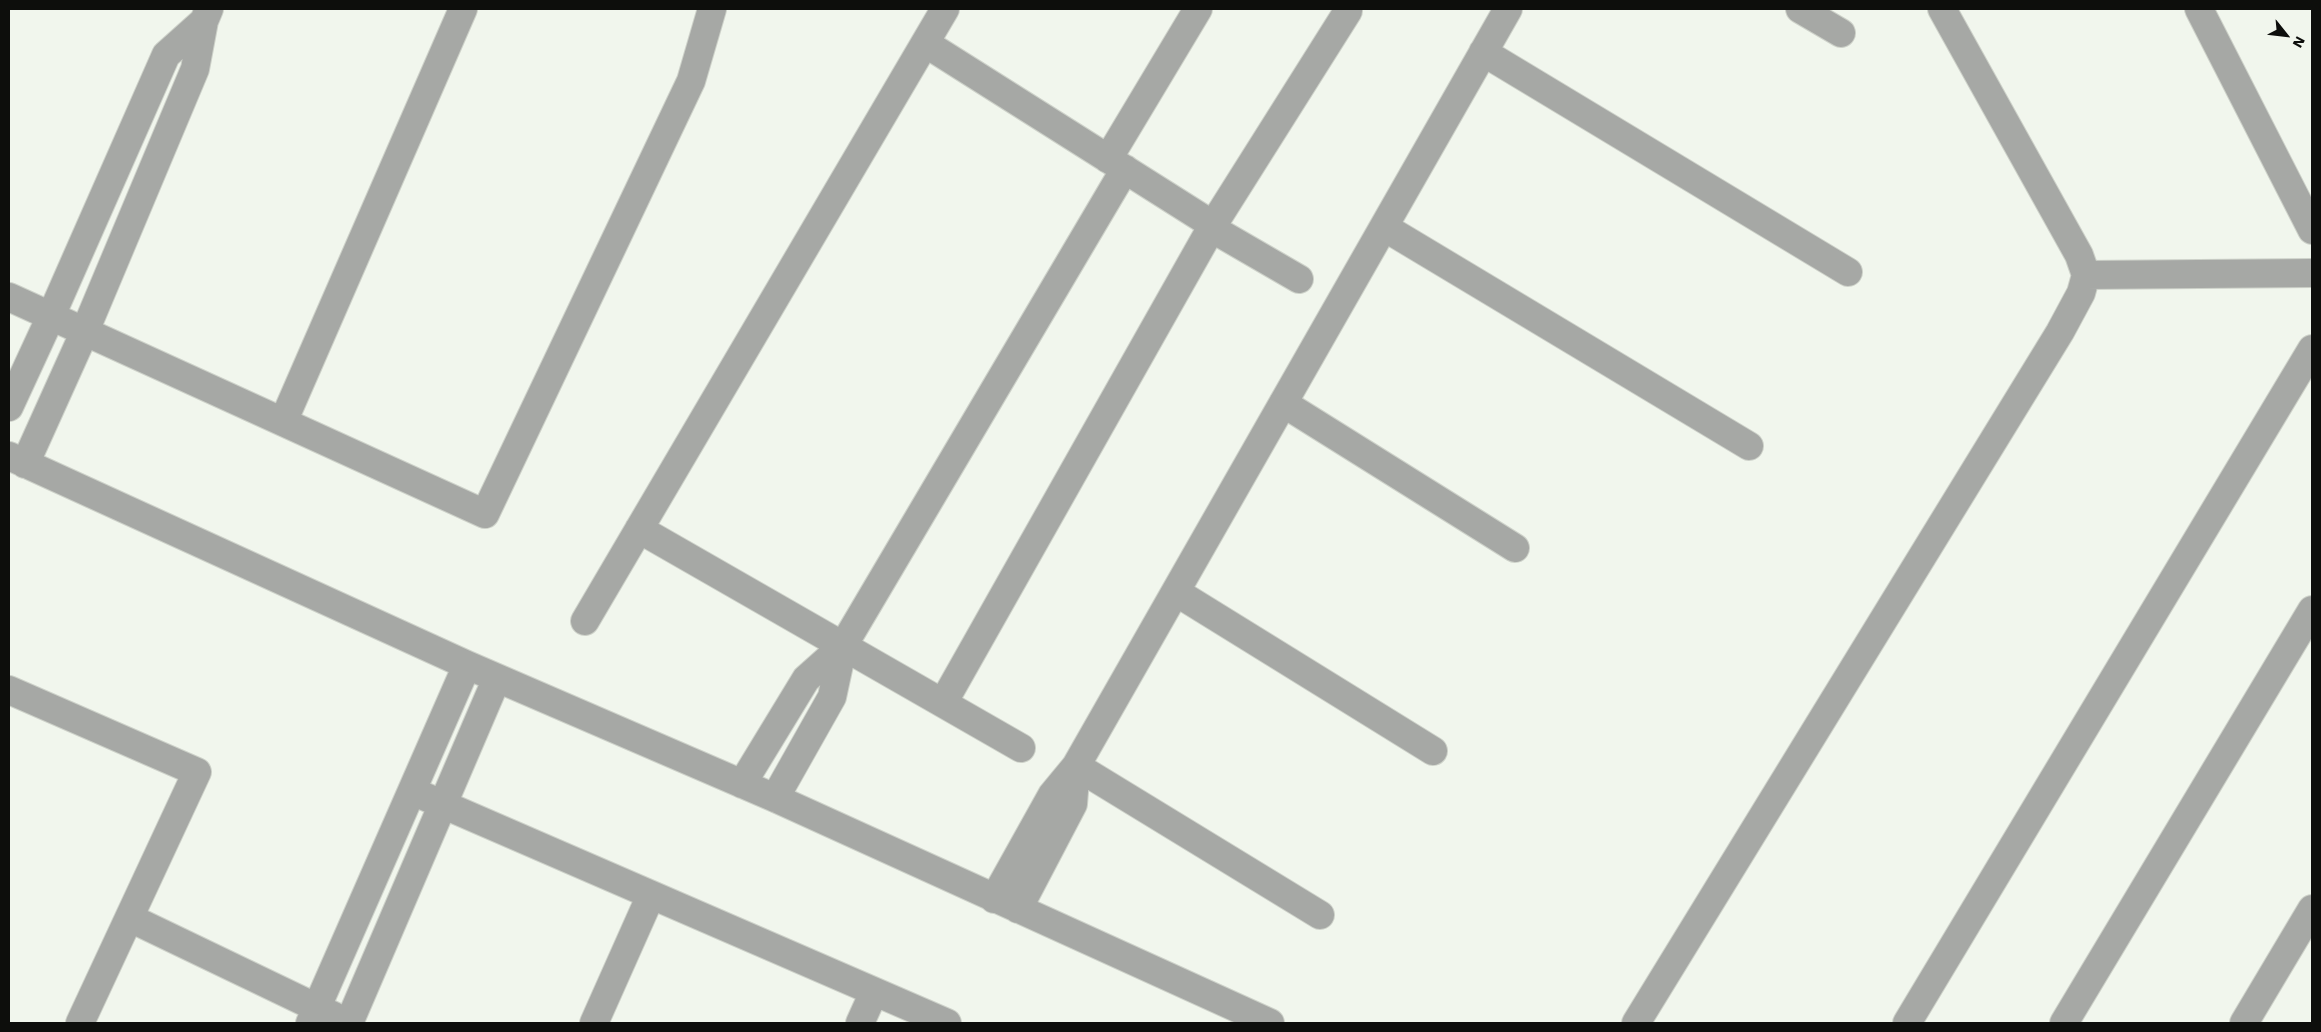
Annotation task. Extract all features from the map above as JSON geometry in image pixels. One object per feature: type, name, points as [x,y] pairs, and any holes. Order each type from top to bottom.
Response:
[{"type":"street","points":[[283,422],[463,9]]},
{"type":"street","points":[[9,297],[485,514],[691,81],[712,9]]},
{"type":"street","points":[[585,621],[945,9]]},
{"type":"street","points":[[775,798],[832,697],[844,646],[1117,164],[1198,9]]},
{"type":"street","points":[[942,703],[1212,226],[1348,11],[1346,9]]},
{"type":"street","points":[[1006,904],[1073,804],[1076,766],[1508,9]]},
{"type":"street","points":[[1800,9],[1841,33]]},
{"type":"street","points":[[1636,1023],[2060,332],[2081,293],[2086,275],[2079,255],[1942,9]]},
{"type":"street","points":[[2199,9],[2312,230]]},
{"type":"street","points":[[9,407],[166,56],[206,15]]},
{"type":"street","points":[[206,15],[195,69],[85,331],[17,460],[467,665],[775,798],[1270,1023]]},
{"type":"street","points":[[925,43],[1212,226],[1299,279]]},
{"type":"street","points":[[1483,52],[1848,272]]},
{"type":"street","points":[[1384,227],[1749,446]]},
{"type":"street","points":[[2086,275],[2312,273]]},
{"type":"street","points":[[1907,1023],[2312,349]]},
{"type":"street","points":[[1283,403],[1515,548]]},
{"type":"street","points":[[639,529],[1022,748]]},
{"type":"street","points":[[1176,592],[1433,750]]},
{"type":"street","points":[[2064,1023],[2312,610]]},
{"type":"street","points":[[742,784],[806,679],[844,646]]},
{"type":"street","points":[[314,1015],[467,665]]},
{"type":"street","points":[[130,918],[314,1015],[349,1023],[497,678]]},
{"type":"street","points":[[9,690],[197,772],[80,1023]]},
{"type":"street","points":[[1076,766],[1320,915]]},
{"type":"street","points":[[412,790],[947,1023]]},
{"type":"street","points":[[594,1023],[651,895]]},
{"type":"street","points":[[2244,1023],[2312,909]]},
{"type":"street","points":[[860,1023],[874,992]]}]
